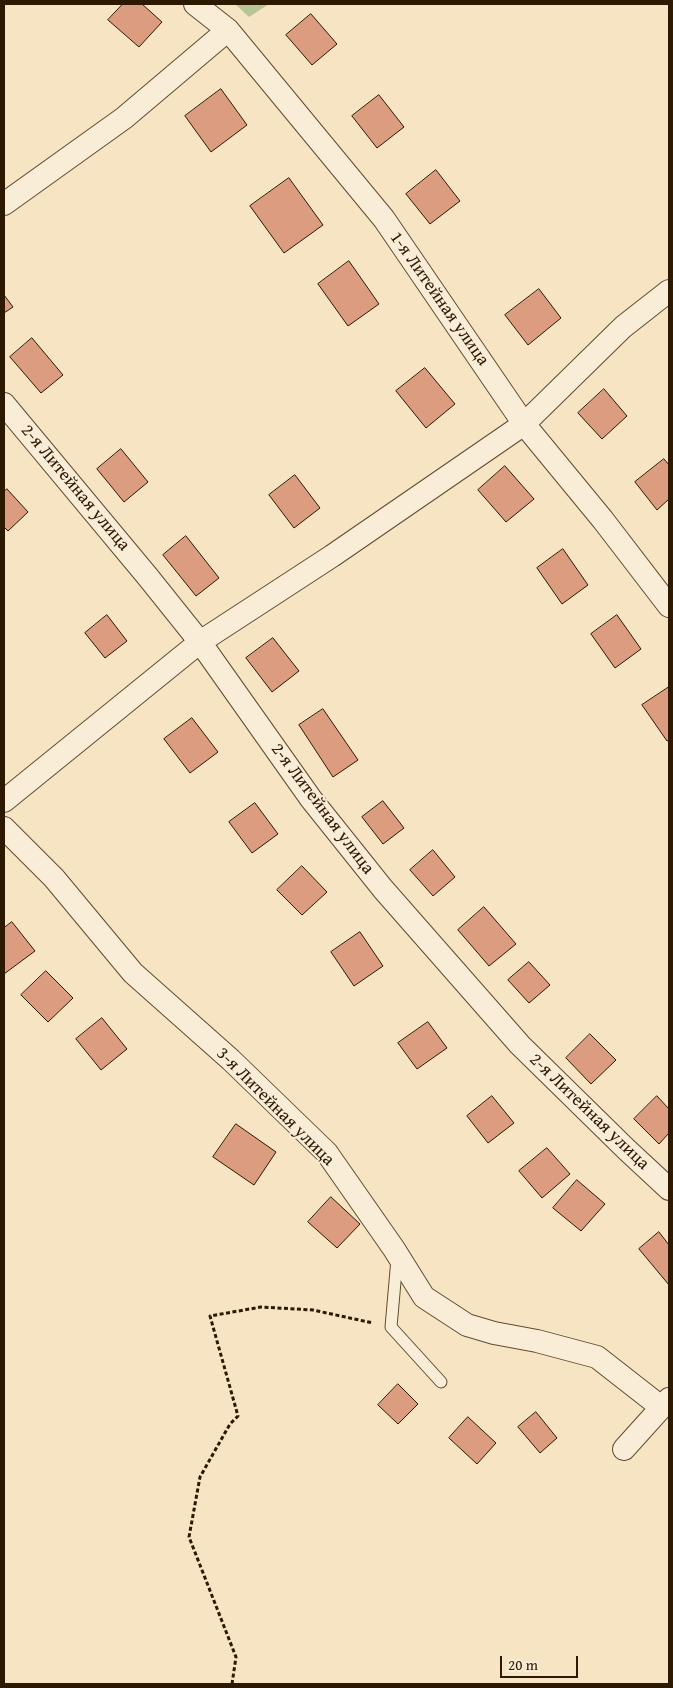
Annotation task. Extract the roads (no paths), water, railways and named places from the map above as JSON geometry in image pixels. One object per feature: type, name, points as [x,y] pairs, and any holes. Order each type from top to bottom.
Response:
[{"type":"street","name":"1-я Литейная улица","points":[[195,4],[228,30],[384,219],[524,424],[603,520],[669,606]]},
{"type":"street","points":[[4,204],[124,118],[228,30]]},
{"type":"street","points":[[4,801],[200,642],[332,556],[524,424],[623,327],[669,291]]},
{"type":"street","name":"2-я Литейная улица","points":[[4,404],[200,642],[311,799],[383,890],[520,1045],[669,1189]]},
{"type":"street","name":"3-я Литейная улица","points":[[4,828],[54,878],[133,973],[231,1060],[327,1153],[424,1297],[467,1325],[596,1357],[665,1403]]},
{"type":"street","points":[[624,1449],[665,1403]]},
{"type":"lane","points":[[397,1255],[391,1327],[441,1382]]}]
